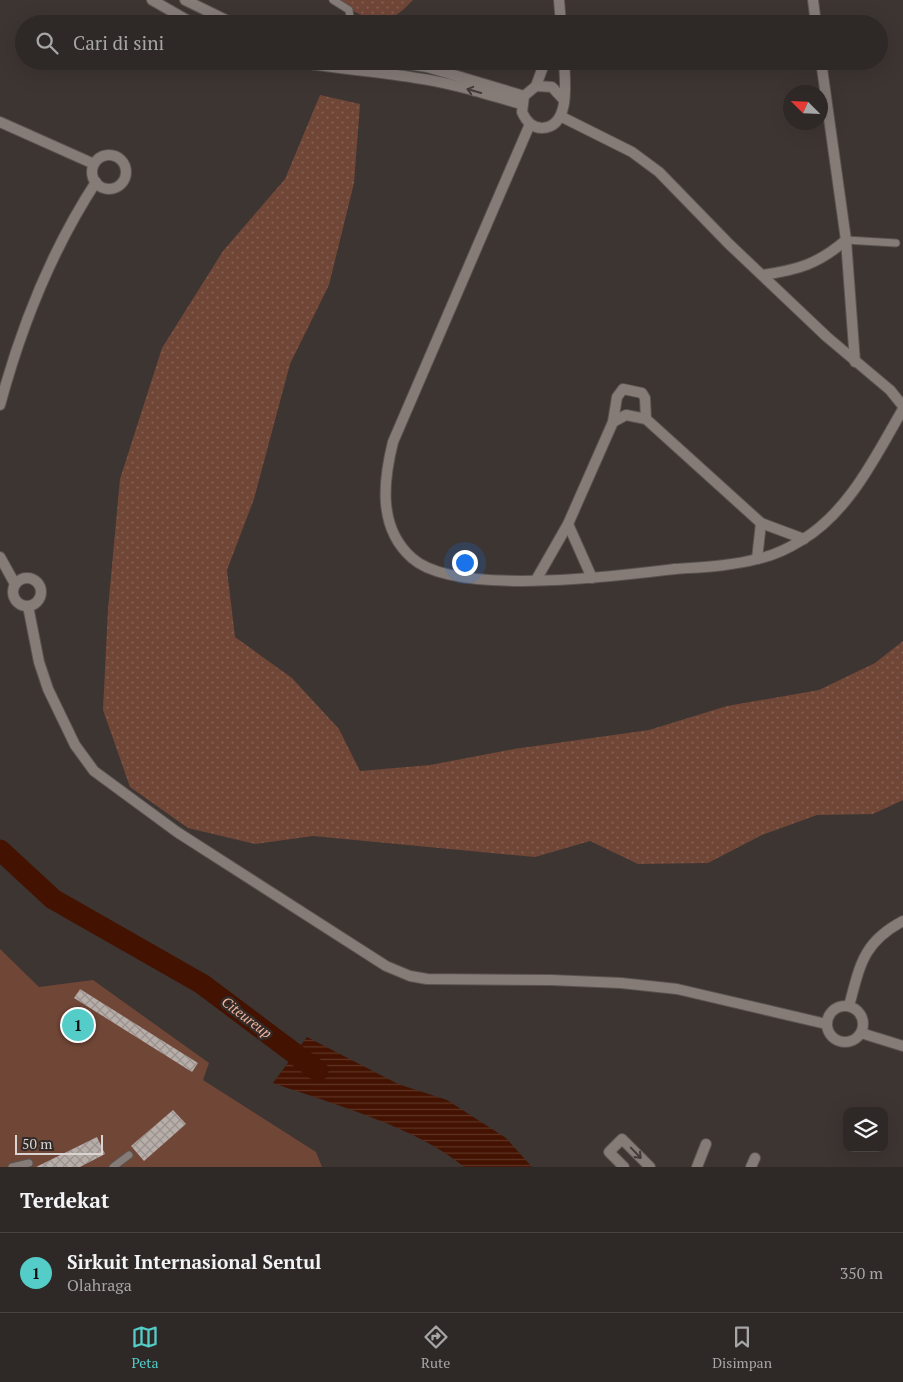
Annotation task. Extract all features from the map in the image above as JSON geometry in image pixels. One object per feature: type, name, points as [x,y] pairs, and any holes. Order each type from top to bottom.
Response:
[{"type":"street","points":[[152,0],[178,15]]},
{"type":"street","points":[[185,0],[216,15]]},
{"type":"street","points":[[559,0],[560,15]]},
{"type":"street","points":[[813,0],[815,15]]},
{"type":"street","points":[[341,70],[429,80],[522,100]]},
{"type":"street","points":[[436,70],[522,100]]},
{"type":"street","points":[[522,100],[536,86],[542,70]]},
{"type":"street","points":[[522,100],[525,119],[530,124],[539,128],[548,128],[556,124],[562,116],[564,108],[564,70]]},
{"type":"street","points":[[822,70],[846,240],[855,362]]},
{"type":"street","points":[[536,86],[552,87],[563,99]]},
{"type":"street","points":[[530,124],[404,413],[387,468],[385,491],[390,528],[398,543],[412,558],[423,566],[450,576],[476,579],[536,580],[592,578],[757,560],[804,539],[827,521],[853,490],[903,408],[890,390],[855,362],[762,275],[659,172],[632,152],[562,116]]},
{"type":"street","points":[[0,122],[94,164]]},
{"type":"street","points":[[109,155],[120,159],[125,170],[125,176],[118,186],[106,188],[92,177],[94,164],[97,159],[109,155]]},
{"type":"street","points":[[0,405],[27,317],[43,278],[96,182]]},
{"type":"street","points":[[762,275],[806,267],[832,252],[846,240]]},
{"type":"street","points":[[536,580],[568,524],[613,422],[617,397],[623,389],[642,393],[646,419]]},
{"type":"street","points":[[890,390],[903,392]]},
{"type":"street","points":[[613,422],[626,415],[646,419],[762,523],[804,539]]},
{"type":"street","points":[[757,560],[762,523]]},
{"type":"street","points":[[568,524],[592,578]]},
{"type":"street","points":[[0,557],[15,584],[13,596],[22,605],[28,606],[33,605],[40,597],[41,592],[38,582],[28,577],[15,584]]},
{"type":"street","points":[[28,606],[39,662],[48,689],[75,746],[94,771],[104,781],[177,832],[386,966],[410,976],[428,980],[551,980],[621,983],[677,989],[826,1024]]},
{"type":"street","points":[[849,1006],[867,950],[881,935],[903,921]]},
{"type":"street","points":[[842,1006],[855,1008],[863,1019],[861,1033],[851,1042],[844,1043],[831,1037],[826,1024],[831,1012],[842,1006]]},
{"type":"street","points":[[861,1033],[903,1046]]},
{"type":"street","points":[[624,1167],[609,1152],[622,1139],[650,1167]]},
{"type":"street","points":[[697,1167],[706,1144]]},
{"type":"lane","points":[[332,0],[349,10],[350,15]]},
{"type":"lane","points":[[846,240],[896,243]]},
{"type":"lane","points":[[113,1167],[129,1155]]},
{"type":"lane","points":[[12,1167],[29,1163]]},
{"type":"shaded area","points":[[339,0],[413,0],[396,15],[362,15]]},
{"type":"shaded area","points":[[320,95],[360,104],[354,183],[329,285],[290,364],[254,499],[227,570],[235,637],[292,678],[339,729],[360,771],[430,765],[514,749],[649,730],[727,706],[819,690],[875,663],[903,641],[903,800],[873,814],[817,815],[762,835],[708,863],[638,864],[590,841],[535,857],[313,836],[255,844],[188,828],[130,787],[103,710],[108,609],[120,479],[162,348],[223,251],[285,179]]},
{"type":"shaded area","points":[[0,949],[39,987],[93,980],[209,1063],[203,1080],[316,1152],[322,1167],[0,1167]]},
{"type":"shaded area","points":[[307,1037],[398,1084],[447,1100],[506,1138],[532,1167],[464,1167],[423,1140],[398,1128],[347,1108],[273,1083]]},
{"type":"building","points":[[80,989],[198,1063],[192,1072],[74,998]]},
{"type":"building","points":[[173,1110],[186,1124],[144,1161],[131,1146]]},
{"type":"building","points":[[97,1137],[105,1154],[80,1167],[36,1167]]},
{"type":"waterway","name":"Citeureup","points":[[0,850],[53,899],[202,984],[318,1071]]},
{"type":"place","name":"Sirkuit Internasional Sentul","points":[[78,1025]]}]
